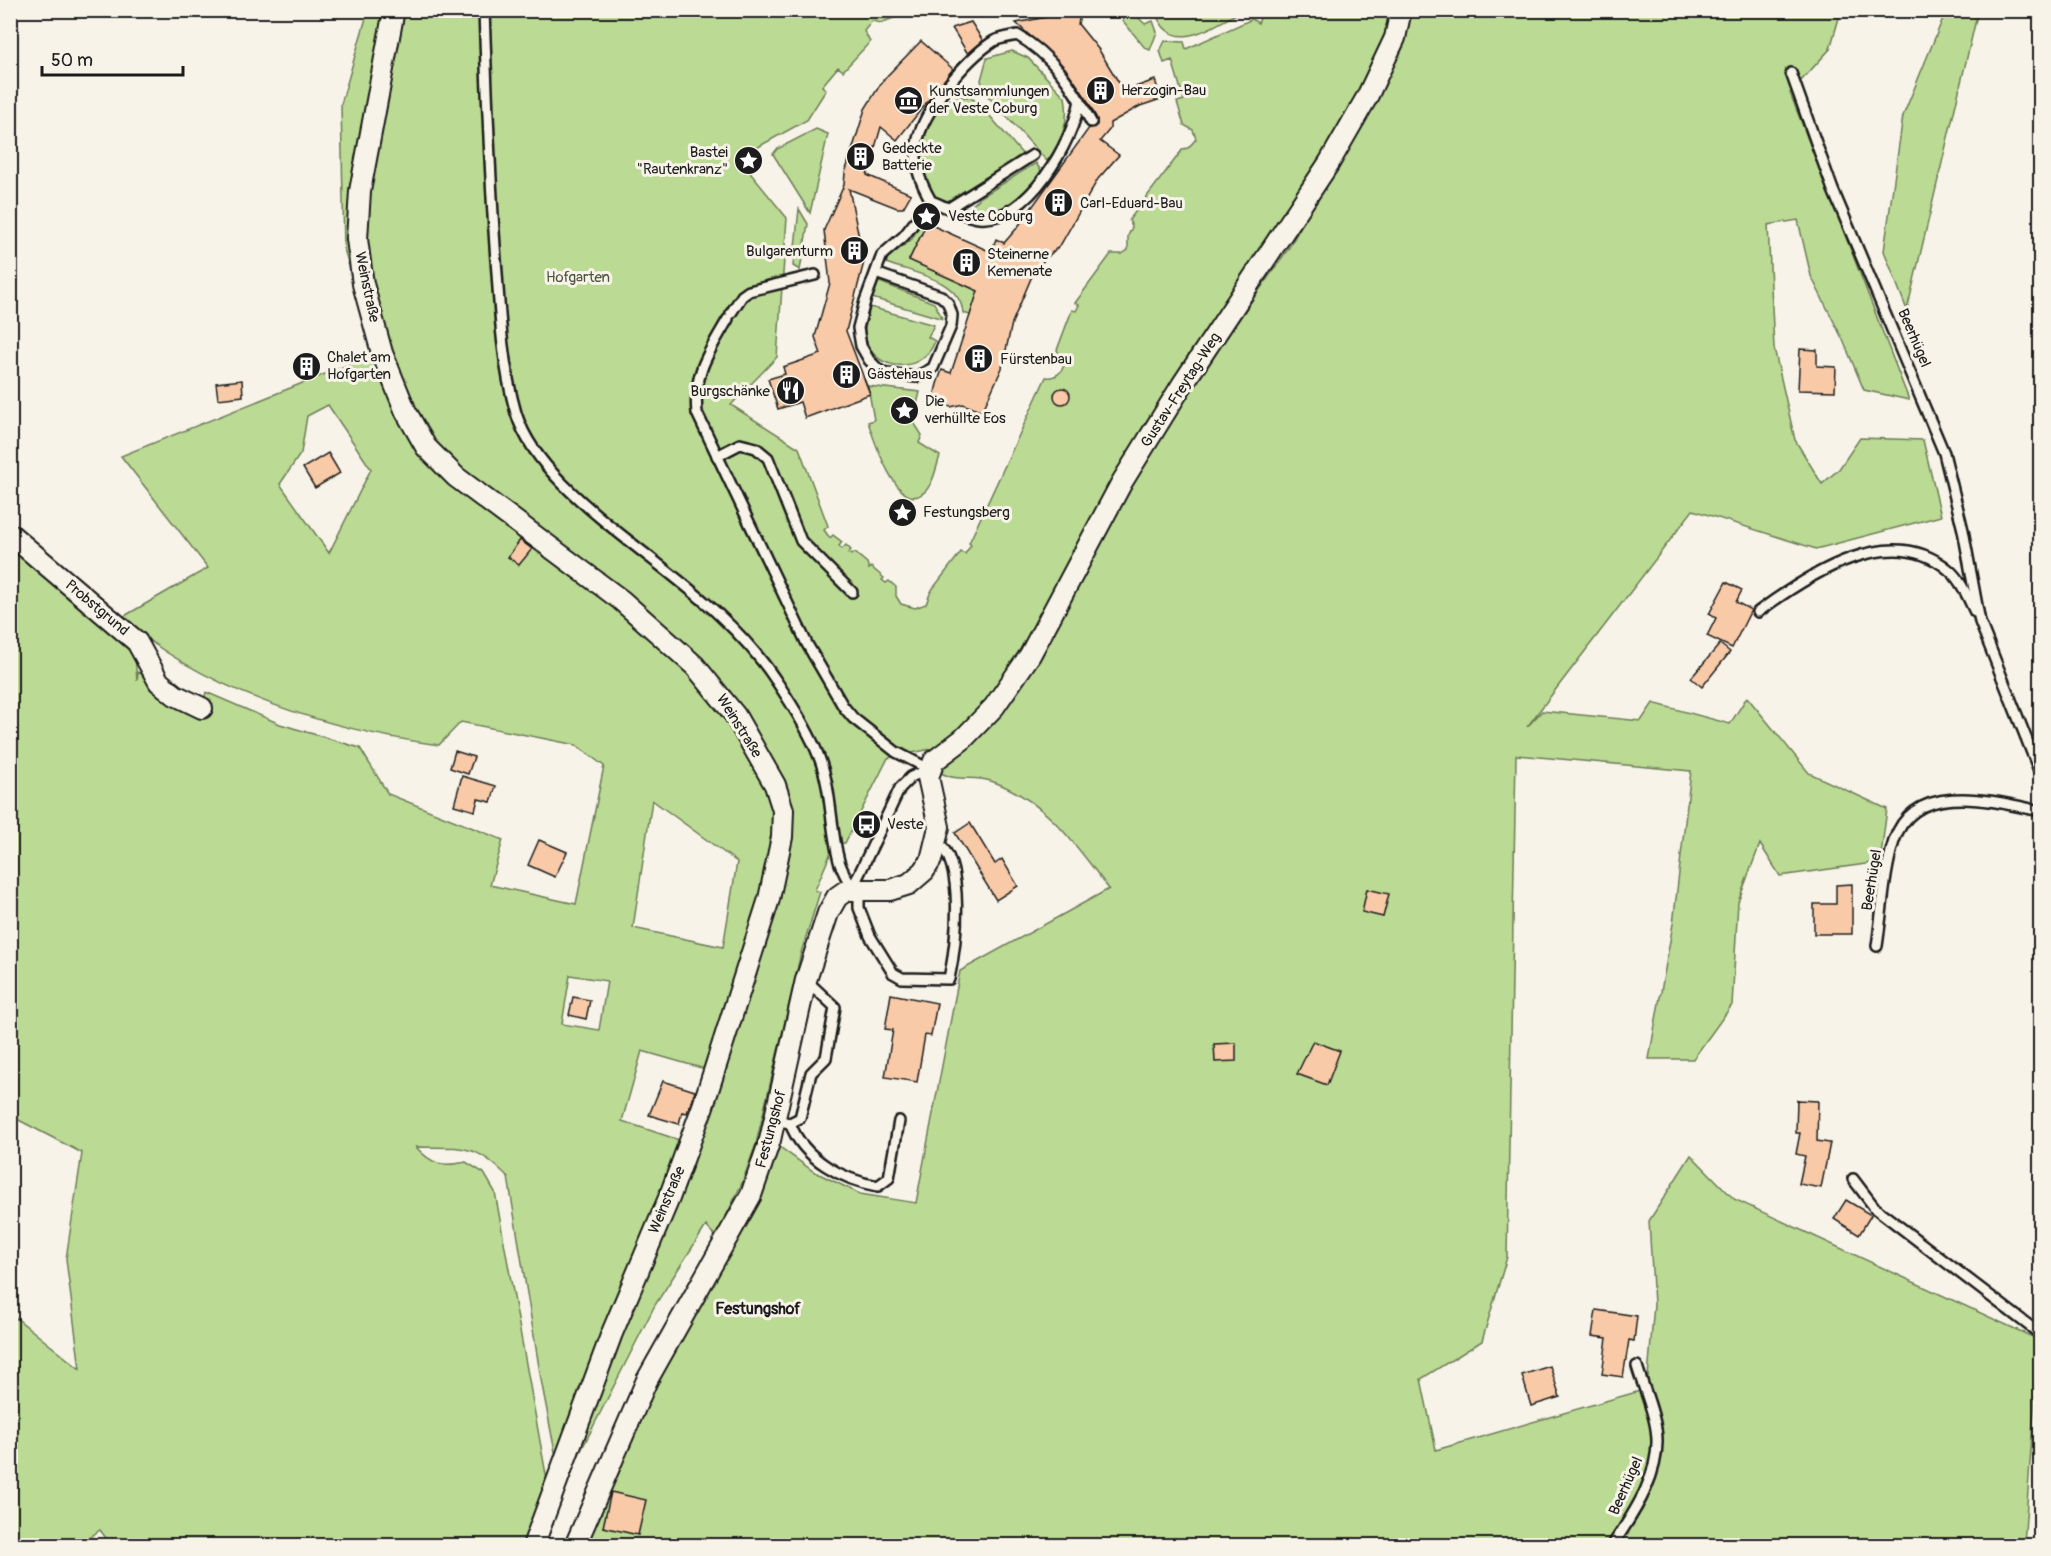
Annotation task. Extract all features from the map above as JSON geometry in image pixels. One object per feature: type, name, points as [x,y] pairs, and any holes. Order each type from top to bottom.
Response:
[{"type":"street","name":"Weinstraße","points":[[394,10],[360,191],[357,239],[363,284],[382,352],[406,412],[426,447],[456,477],[621,600],[695,666],[735,714],[774,785],[783,810],[782,837],[769,899],[703,1106],[669,1198],[612,1333],[533,1545]]},
{"type":"street","name":"Gustav-Freytag-Weg","points":[[934,762],[963,739],[994,707],[1030,655],[1122,482],[1182,385],[1296,216],[1334,153],[1395,38],[1401,10]]},
{"type":"street","name":"Probstgrund","points":[[10,534],[137,642],[159,682],[175,695],[202,708]]},
{"type":"street","points":[[856,889],[890,890],[909,884],[924,871],[937,842],[939,827],[928,777],[934,762]]},
{"type":"street","name":"Festungshof","points":[[575,1545],[647,1380],[751,1195],[783,1122],[806,980],[828,913],[841,893],[856,889]]},
{"type":"lane","points":[[484,10],[495,247],[503,339],[517,416],[541,459],[564,485],[711,606],[742,636],[775,679],[802,720],[820,758],[840,864],[856,889],[859,908],[870,936],[893,973],[902,978],[948,979],[956,946],[954,883],[951,859],[946,848],[937,842]]},
{"type":"lane","points":[[1080,100],[1074,127],[1040,185],[1024,203],[1002,216],[979,218],[931,201],[918,177],[917,144],[927,116],[959,73],[995,41],[1017,35],[1035,45],[1062,73],[1080,100],[1091,122]]},
{"type":"lane","name":"Beerhügel","points":[[1791,74],[1833,190],[1944,453],[1963,530],[1980,622]]},
{"type":"lane","points":[[949,208],[1033,155]]},
{"type":"lane","points":[[881,274],[941,296],[948,303],[952,315],[951,326],[933,368],[916,377],[881,372],[869,360],[861,346],[858,328],[882,255],[904,236],[931,201]]},
{"type":"lane","points":[[815,275],[782,285],[753,290],[742,296],[700,368],[696,395],[697,413],[807,644],[843,706],[853,718],[896,752],[934,762]]},
{"type":"lane","points":[[717,456],[740,444],[756,448],[768,458],[801,541],[852,592]]},
{"type":"lane","name":"Beerhügel","points":[[1758,612],[1791,588],[1858,556],[1887,550],[1926,555],[1948,569],[1957,578],[1980,622],[2040,773]]},
{"type":"lane","points":[[856,889],[900,788],[911,777],[934,762]]},
{"type":"lane","name":"Beerhügel","points":[[1877,946],[1893,843],[1906,821],[1925,805],[1938,800],[1958,799],[2000,802],[2040,811]]},
{"type":"lane","points":[[806,980],[835,1007],[826,1058],[811,1073],[800,1118],[783,1122],[813,1157],[838,1173],[861,1183],[878,1186],[889,1178],[899,1121]]},
{"type":"lane","points":[[1853,1179],[1875,1208],[2040,1334]]},
{"type":"lane","name":"Beerhügel","points":[[1612,1545],[1642,1495],[1657,1454],[1656,1429],[1637,1366]]},
{"type":"green space","points":[[1155,10],[1242,11],[1206,30],[1182,36],[1171,33],[1162,25]]},
{"type":"green space","name":"Hofgarten","points":[[368,11],[911,11],[881,23],[872,21],[864,31],[870,42],[843,71],[838,67],[822,86],[826,90],[807,120],[738,158],[787,218],[777,357],[731,405],[799,448],[828,526],[824,530],[830,538],[833,535],[842,542],[839,546],[842,549],[846,545],[851,550],[848,553],[851,555],[855,553],[867,563],[869,569],[871,567],[884,578],[882,580],[886,583],[889,581],[896,587],[896,596],[901,604],[915,608],[926,604],[931,591],[961,552],[965,554],[971,545],[969,543],[1046,377],[1055,376],[1062,370],[1064,363],[1057,350],[1072,310],[1076,311],[1079,305],[1075,303],[1111,254],[1122,254],[1128,250],[1128,236],[1132,227],[1129,220],[1183,149],[1188,148],[1196,139],[1193,130],[1184,125],[1177,102],[1184,100],[1172,60],[1164,63],[1160,51],[1165,41],[1184,42],[1186,49],[1252,19],[1258,23],[1263,11],[1393,11],[1374,62],[1319,163],[1146,422],[1082,535],[1026,645],[985,703],[950,738],[931,749],[888,758],[845,843],[835,843],[815,890],[820,892],[801,953],[756,1144],[742,1183],[716,1237],[706,1226],[655,1305],[562,1488],[542,1385],[508,1177],[476,1152],[456,1148],[416,1147],[427,1158],[438,1163],[466,1162],[484,1173],[495,1192],[547,1480],[546,1499],[529,1545],[112,1546],[100,1530],[79,1545],[11,1545],[10,1313],[80,1369],[66,1259],[82,1153],[11,1116],[11,537],[134,644],[137,680],[138,672],[147,678],[157,693],[167,702],[177,706],[202,708],[206,692],[280,724],[360,748],[388,794],[503,840],[490,885],[576,904],[604,766],[576,745],[461,722],[439,745],[355,729],[313,718],[230,687],[191,667],[154,644],[121,618],[208,568],[121,456],[375,354],[344,249],[341,104]],"holes":[[[328,405],[371,469],[329,553],[280,484],[301,453],[307,416]],[[652,800],[737,862],[723,947],[633,928]],[[570,975],[607,981],[599,1030],[562,1024]],[[642,1051],[719,1073],[694,1145],[622,1121]]]},
{"type":"green space","points":[[1119,11],[1131,11],[1145,24],[1153,21],[1157,32],[1150,50],[1145,48],[1123,21],[1124,17]]},
{"type":"green space","points":[[1409,11],[1841,11],[1830,49],[1790,93],[1909,400],[1864,390],[1843,340],[1811,276],[1798,220],[1768,225],[1774,348],[1795,440],[1822,484],[1839,469],[1860,438],[1923,440],[1941,516],[1816,549],[1693,510],[1527,727],[1542,711],[1641,721],[1653,703],[1730,724],[1747,697],[1809,773],[1887,809],[1880,862],[1780,876],[1760,844],[1738,902],[1732,1005],[1693,1059],[1649,1059],[1673,924],[1691,771],[1516,755],[1507,1257],[1482,1341],[1421,1379],[1436,1450],[1647,1389],[1654,1304],[1649,1221],[1691,1155],[1734,1199],[2039,1340],[2024,1545],[575,1546],[770,1140],[813,1171],[860,1194],[916,1203],[960,971],[1109,889],[1072,841],[1044,812],[1028,800],[1011,789],[991,781],[953,777],[941,773],[947,764],[1002,710],[1093,546],[1182,401],[1288,249],[1379,88]]},
{"type":"green space","points":[[1946,11],[1978,11],[1907,310],[1884,251],[1903,116]]},
{"type":"green space","points":[[1012,51],[1028,58],[1065,97],[1064,131],[1047,161],[984,92],[981,80],[987,58]]},
{"type":"green space","points":[[955,97],[969,97],[978,102],[1024,156],[941,205],[931,201],[920,170],[919,151],[924,132],[933,115]]},
{"type":"green space","points":[[816,129],[828,134],[810,213],[773,154],[777,149]]},
{"type":"green space","points":[[1036,163],[1041,171],[1026,192],[1012,205],[994,211],[967,210],[981,197]]},
{"type":"green space","points":[[799,209],[808,224],[800,270],[793,266]]},
{"type":"green space","points":[[922,220],[927,223],[909,260],[978,291],[970,315],[963,313],[960,301],[954,292],[944,285],[921,274],[886,263],[888,258],[912,239]]},
{"type":"green space","points":[[877,281],[934,303],[943,319],[872,298]]},
{"type":"green space","points":[[870,307],[934,325],[928,337],[935,341],[928,353],[918,361],[907,365],[895,365],[883,361],[874,354],[867,344],[865,331]]},
{"type":"green space","points":[[868,386],[920,392],[913,421],[922,435],[919,443],[940,456],[931,482],[922,494],[913,497],[904,492],[895,483],[881,456],[868,422],[874,420]]},
{"type":"building","points":[[1062,10],[1081,10],[1078,24],[1099,50],[1124,91],[1155,80],[1161,99],[1140,106],[1110,123],[1110,129],[1100,141],[1119,155],[1098,179],[1061,244],[1035,269],[1012,323],[1002,368],[982,412],[963,404],[951,407],[933,401],[942,370],[951,373],[978,291],[909,260],[927,223],[991,252],[996,239],[1004,243],[1089,128],[1097,125],[1097,119],[1086,98],[1065,68],[1016,23],[1061,14]]},
{"type":"building","points":[[971,22],[983,41],[968,54],[952,28]]},
{"type":"building","points":[[921,41],[953,69],[897,140],[881,127],[867,175],[911,194],[903,208],[897,208],[849,189],[864,262],[846,331],[870,394],[805,418],[800,402],[778,409],[768,379],[785,374],[783,367],[821,354],[815,337],[830,283],[824,230],[844,185],[845,173],[865,109],[883,80]]},
{"type":"building","points":[[1800,349],[1817,350],[1817,366],[1836,367],[1835,391],[1798,390]]},
{"type":"building","points":[[242,380],[243,396],[218,399],[216,383]]},
{"type":"building","points":[[1062,388],[1070,396],[1062,404],[1054,396]]},
{"type":"building","points":[[328,453],[340,473],[315,488],[303,468]]},
{"type":"building","points":[[520,540],[532,549],[519,565],[508,557]]},
{"type":"building","points":[[1726,582],[1742,590],[1736,602],[1751,610],[1732,648],[1707,636],[1716,618],[1709,614]]},
{"type":"building","points":[[1720,644],[1730,652],[1702,687],[1691,678]]},
{"type":"building","points":[[455,751],[474,757],[468,774],[450,768]]},
{"type":"building","points":[[462,776],[496,786],[491,802],[478,799],[475,811],[454,805]]},
{"type":"building","points":[[970,823],[995,864],[1002,859],[1018,886],[996,900],[955,833]]},
{"type":"building","points":[[539,840],[567,852],[555,877],[528,865]]},
{"type":"building","points":[[1852,884],[1852,934],[1814,934],[1814,904],[1836,904],[1836,885]]},
{"type":"building","points":[[1367,889],[1389,894],[1383,917],[1362,912]]},
{"type":"building","points":[[891,994],[937,1003],[931,1036],[925,1035],[917,1082],[885,1077],[893,1030],[885,1029]]},
{"type":"building","points":[[573,997],[590,1000],[586,1019],[569,1015]]},
{"type":"building","points":[[1313,1041],[1340,1051],[1327,1085],[1297,1074]]},
{"type":"building","points":[[1236,1043],[1236,1061],[1215,1062],[1214,1044]]},
{"type":"building","points":[[663,1081],[695,1091],[687,1113],[682,1112],[679,1124],[649,1115]]},
{"type":"building","points":[[1797,1100],[1818,1101],[1817,1141],[1830,1143],[1821,1188],[1799,1184],[1805,1156],[1796,1154],[1800,1133],[1796,1133]]},
{"type":"building","points":[[1846,1200],[1871,1215],[1859,1235],[1834,1219]]},
{"type":"building","points":[[1596,1310],[1637,1316],[1634,1341],[1629,1340],[1623,1377],[1602,1374],[1607,1338],[1592,1336]]},
{"type":"building","points":[[1550,1366],[1560,1397],[1531,1406],[1522,1375]]},
{"type":"building","points":[[611,1492],[646,1500],[638,1535],[603,1527]]},
{"type":"place","name":"Herzogin-Bau","points":[[1100,90]]},
{"type":"place","name":"Kunstsammlungen der Veste Coburg","points":[[908,100]]},
{"type":"place","name":"Gedeckte Batterie","points":[[861,157]]},
{"type":"place","name":"Bastei \"Rautenkranz\"","points":[[749,161]]},
{"type":"place","name":"Carl-Eduard-Bau","points":[[1059,203]]},
{"type":"place","name":"Veste Coburg","points":[[927,216]]},
{"type":"place","name":"Bulgarenturm","points":[[854,251]]},
{"type":"place","name":"Steinerne Kemenate","points":[[966,263]]},
{"type":"place","name":"Fürstenbau","points":[[979,359]]},
{"type":"place","name":"Chalet am Hofgarten","points":[[306,366]]},
{"type":"place","name":"Gästehaus","points":[[846,374]]},
{"type":"place","name":"Burgschänke","points":[[791,391]]},
{"type":"place","name":"Die verhüllte Eos","points":[[904,410]]},
{"type":"place","name":"Festungsberg","points":[[902,512]]},
{"type":"place","name":"Veste","points":[[866,824]]},
{"type":"district","name":"Festungshof","points":[[758,1309]]}]
